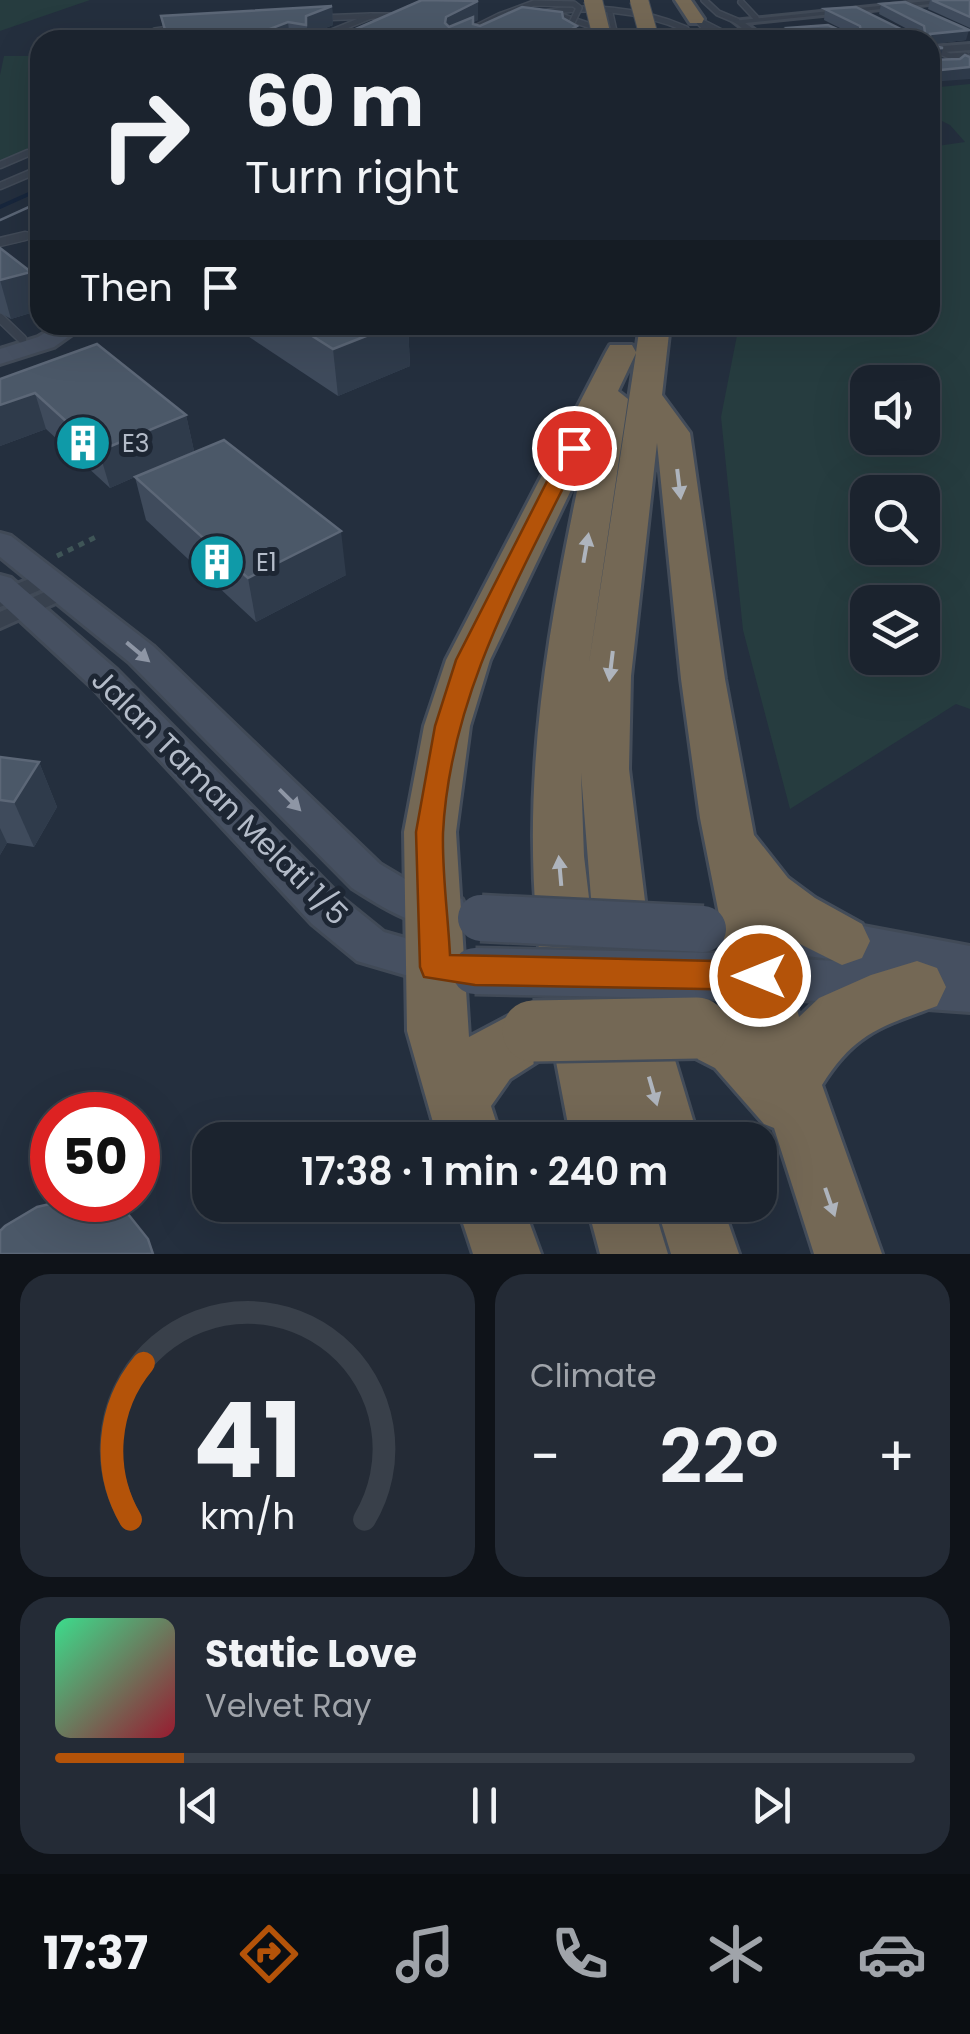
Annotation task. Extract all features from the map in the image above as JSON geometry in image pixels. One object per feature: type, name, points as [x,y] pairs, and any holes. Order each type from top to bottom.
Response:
[{"type":"highway","points":[[638,0],[647,30]]},
{"type":"highway","points":[[682,0],[696,18]]},
{"type":"highway","points":[[594,5],[599,30]]},
{"type":"highway","points":[[616,6],[627,30]]},
{"type":"highway","points":[[464,1120],[437,1031],[455,969],[457,914],[430,832],[448,726],[468,660],[633,335]]},
{"type":"highway","points":[[634,335],[646,396],[609,676],[604,770],[628,1000],[663,1122]]},
{"type":"highway","points":[[599,1122],[585,1060],[559,870],[556,766],[564,670],[634,335]]},
{"type":"highway","points":[[646,396],[673,433],[703,679],[725,818],[726,968],[718,1033],[734,1043],[795,1102],[848,1254]]},
{"type":"highway","points":[[725,818],[751,878],[794,916],[842,941]]},
{"type":"highway","points":[[464,1120],[489,1058],[533,1031],[726,968]]},
{"type":"highway","points":[[795,1102],[817,1036],[836,1019],[861,1004],[944,989]]},
{"type":"highway","points":[[496,1222],[507,1254]]},
{"type":"highway","points":[[625,1222],[634,1254]]},
{"type":"highway","points":[[694,1222],[704,1254]]},
{"type":"main road","points":[[0,357],[45,335]]},
{"type":"main road","name":"Jalan Taman Melati 1/5","points":[[0,542],[22,594],[327,911],[372,948],[455,969],[726,968]]},
{"type":"main road","name":"Jalan Taman Melati 1/5","points":[[22,594],[141,654],[366,876],[399,896],[457,914],[726,968]]},
{"type":"main road","points":[[726,968],[842,941],[970,965]]},
{"type":"main road","points":[[372,948],[437,1031]]},
{"type":"main road","points":[[726,968],[944,989]]},
{"type":"street","points":[[737,21],[954,1],[970,7]]},
{"type":"street","points":[[903,6],[920,13]]},
{"type":"street","points":[[853,9],[884,24]]},
{"type":"street","points":[[796,14],[824,27]]},
{"type":"street","points":[[737,21],[749,30]]},
{"type":"street","points":[[940,49],[968,51]]},
{"type":"street","points":[[944,65],[957,64]]},
{"type":"lane","points":[[562,7],[573,0]]},
{"type":"lane","points":[[704,0],[718,14],[737,21]]},
{"type":"lane","points":[[471,30],[520,6],[562,2],[579,8],[569,30]]},
{"type":"lane","points":[[742,2],[756,18]]},
{"type":"lane","points":[[605,30],[616,6]]},
{"type":"lane","points":[[525,17],[562,7],[616,6],[686,30]]},
{"type":"lane","points":[[318,18],[371,16],[393,20],[410,12]]},
{"type":"lane","points":[[545,12],[589,24],[596,30]]},
{"type":"lane","points":[[337,30],[371,16]]},
{"type":"lane","points":[[500,16],[517,18]]},
{"type":"lane","points":[[696,18],[703,30]]},
{"type":"lane","points":[[696,18],[718,30]]},
{"type":"lane","points":[[535,21],[570,26]]},
{"type":"lane","points":[[162,30],[183,27]]},
{"type":"lane","points":[[0,164],[30,154]]},
{"type":"lane","points":[[0,186],[30,173]]},
{"type":"lane","points":[[0,242],[30,235]]},
{"type":"lane","points":[[0,318],[11,342]]},
{"type":"path","points":[[22,594],[96,537]]},
{"type":"green space","points":[[0,0],[90,0],[0,31]]},
{"type":"green space","points":[[4,56],[30,56],[30,150],[0,162],[0,75]]},
{"type":"green space","points":[[970,84],[970,709],[956,704],[790,809],[743,630],[721,417],[737,335],[940,335],[940,146],[965,142],[940,120],[940,87]]},
{"type":"building","points":[[422,0],[478,1],[446,17],[449,27],[473,17],[473,24],[480,26],[522,7],[562,12],[563,18],[577,26],[570,30],[354,30]]},
{"type":"building","points":[[932,0],[970,0],[970,17]]},
{"type":"building","points":[[905,2],[969,30],[925,30],[924,26],[881,4]]},
{"type":"building","points":[[332,6],[306,16],[306,25],[288,22],[267,30],[165,30],[161,16]]},
{"type":"building","points":[[856,7],[903,30],[861,30],[860,26],[825,9]]},
{"type":"building","points":[[828,25],[839,30],[788,28]]},
{"type":"building","points":[[965,55],[970,57],[970,67],[940,70],[940,60],[960,59]]},
{"type":"building","points":[[0,248],[30,272],[0,280]]},
{"type":"building","points":[[311,335],[369,335],[333,349]]},
{"type":"building","points":[[97,344],[186,415],[99,451],[35,393],[0,405],[0,379]]},
{"type":"building","points":[[224,440],[341,531],[248,578],[135,477]]},
{"type":"building","points":[[0,757],[39,762],[14,802],[0,800]]},
{"type":"building","points":[[30,1211],[30,1222],[134,1222],[148,1239],[153,1254],[0,1254],[0,1231]]},
{"type":"waterway","points":[[0,207],[30,194]]},
{"type":"tram line","points":[[0,220],[30,206]]},
{"type":"place","name":"E3","points":[[83,443]]},
{"type":"place","name":"E1","points":[[217,562]]},
{"type":"route","points":[[574,448],[468,660],[448,726],[430,832],[435,967],[760,976]]}]
